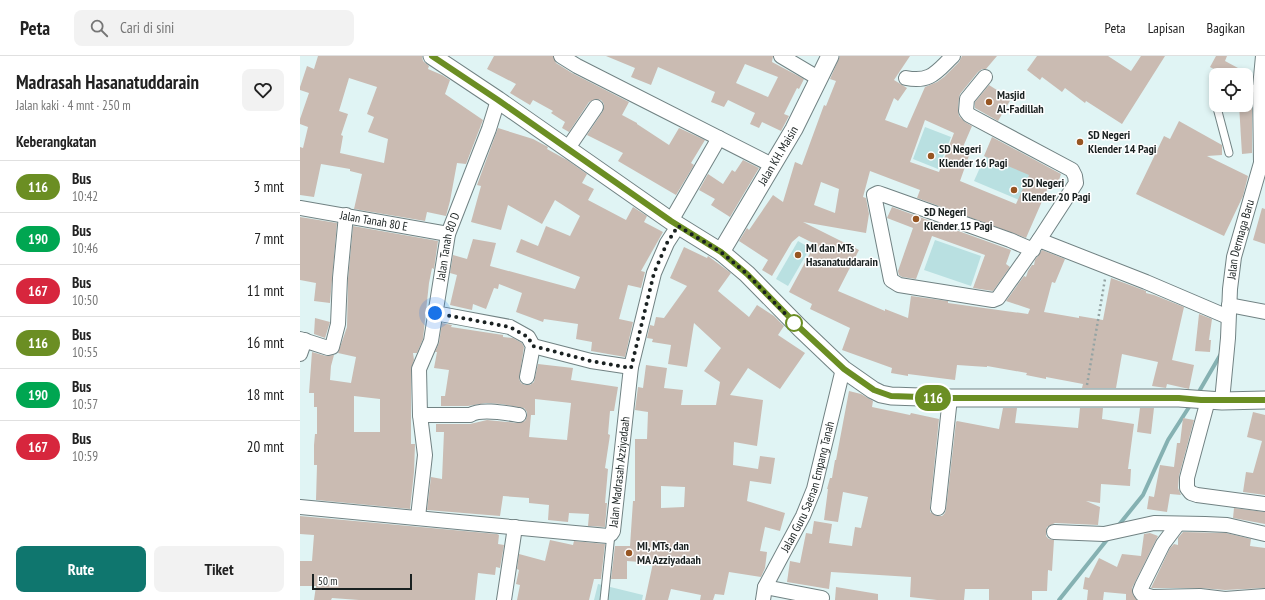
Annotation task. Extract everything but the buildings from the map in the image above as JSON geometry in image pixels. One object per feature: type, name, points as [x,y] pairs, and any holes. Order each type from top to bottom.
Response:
[{"type":"street","points":[[432,56],[568,148],[675,224],[721,252],[747,274],[800,328],[853,376],[874,390],[891,396],[950,398],[1179,398],[1210,400],[1265,400]]},
{"type":"street","points":[[561,56],[772,165]]},
{"type":"street","points":[[781,56],[818,78]]},
{"type":"street","name":"Jalan KH. Maisin","points":[[721,252],[794,129],[830,56]]},
{"type":"street","points":[[906,78],[918,80],[925,79],[933,75],[953,56]]},
{"type":"street","name":"Jalan Dermaga Baru","points":[[1263,56],[1253,88],[1261,163],[1234,257],[1228,322],[1210,400],[1187,478],[1187,488],[1191,493],[1197,495],[1265,504]]},
{"type":"street","points":[[985,77],[968,99],[966,111],[969,115],[1072,170],[1076,183],[1036,245],[998,298],[993,300],[900,285],[891,280],[874,195],[878,193],[1010,240],[1036,245],[1107,267],[1228,322],[1265,312]]},
{"type":"street","name":"Jalan Tanah 80 D","points":[[418,517],[425,455],[420,415],[419,369],[431,341],[448,234],[489,129],[498,100]]},
{"type":"street","points":[[568,148],[596,107]]},
{"type":"street","name":"Jalan Madrasah Azziyadaah","points":[[300,507],[608,536],[611,534],[613,531],[631,368],[654,273],[675,224],[719,138]]},
{"type":"street","name":"Jalan Tanah 80 E","points":[[300,208],[448,234]]},
{"type":"street","points":[[300,354],[302,339],[328,348],[332,347],[338,324],[340,278],[346,216]]},
{"type":"street","points":[[435,313],[510,327],[528,337],[533,346],[526,377]]},
{"type":"street","points":[[533,346],[591,361],[631,368]]},
{"type":"street","name":"Jalan Guru Saenan Empang Tanah","points":[[764,593],[803,516],[814,489],[853,376]]},
{"type":"street","points":[[938,508],[950,398]]},
{"type":"street","points":[[420,415],[470,415],[474,412],[497,411],[519,414]]},
{"type":"street","points":[[1054,532],[1104,534],[1154,523],[1227,525],[1265,534]]},
{"type":"street","points":[[1178,524],[1163,544],[1142,586],[1140,591],[1142,594],[1152,598],[1200,596],[1225,599],[1248,599],[1265,596]]},
{"type":"street","points":[[504,600],[515,527]]},
{"type":"street","points":[[764,593],[822,598]]},
{"type":"lane","points":[[1218,112],[1229,153]]},
{"type":"lane","points":[[604,600],[611,534]]},
{"type":"path","points":[[1088,380],[1107,267]]},
{"type":"shaded area","points":[[925,127],[951,137],[938,169],[913,159]]},
{"type":"shaded area","points":[[986,154],[1030,173],[1019,200],[974,181]]},
{"type":"shaded area","points":[[935,240],[981,256],[971,286],[924,270]]},
{"type":"shaded area","points":[[798,241],[810,248],[788,286],[776,279]]},
{"type":"shaded area","points":[[598,584],[643,595],[642,600],[594,600]]},
{"type":"waterway","points":[[1197,395],[1222,352]]},
{"type":"waterway","points":[[1118,526],[1143,495],[1168,440],[1191,404]]},
{"type":"waterway","points":[[1059,600],[1110,536]]},
{"type":"bus line","name":"116","points":[[432,56],[568,148],[671,221],[721,252],[747,274],[800,328],[844,369],[881,394],[891,396],[950,398],[1179,398],[1222,401],[1265,400]]},
{"type":"place","name":"Masjid Al-Fadillah","points":[[989,102]]},
{"type":"place","name":"SD Negeri Klender 14 Pagi","points":[[1080,142]]},
{"type":"place","name":"SD Negeri Klender 16 Pagi","points":[[931,156]]},
{"type":"place","name":"SD Negeri Klender 20 Pagi","points":[[1014,190]]},
{"type":"place","name":"SD Negeri Klender 15 Pagi","points":[[916,219]]},
{"type":"place","name":"MI dan MTs Hasanatuddarain","points":[[798,255]]},
{"type":"place","name":"MI, MTs, dan MA Azziyadaah","points":[[629,553]]},
{"type":"route","points":[[435,313],[510,327],[528,337],[533,346],[563,355],[631,368],[654,273],[661,254],[678,226],[721,252],[747,274],[794,323]]}]
